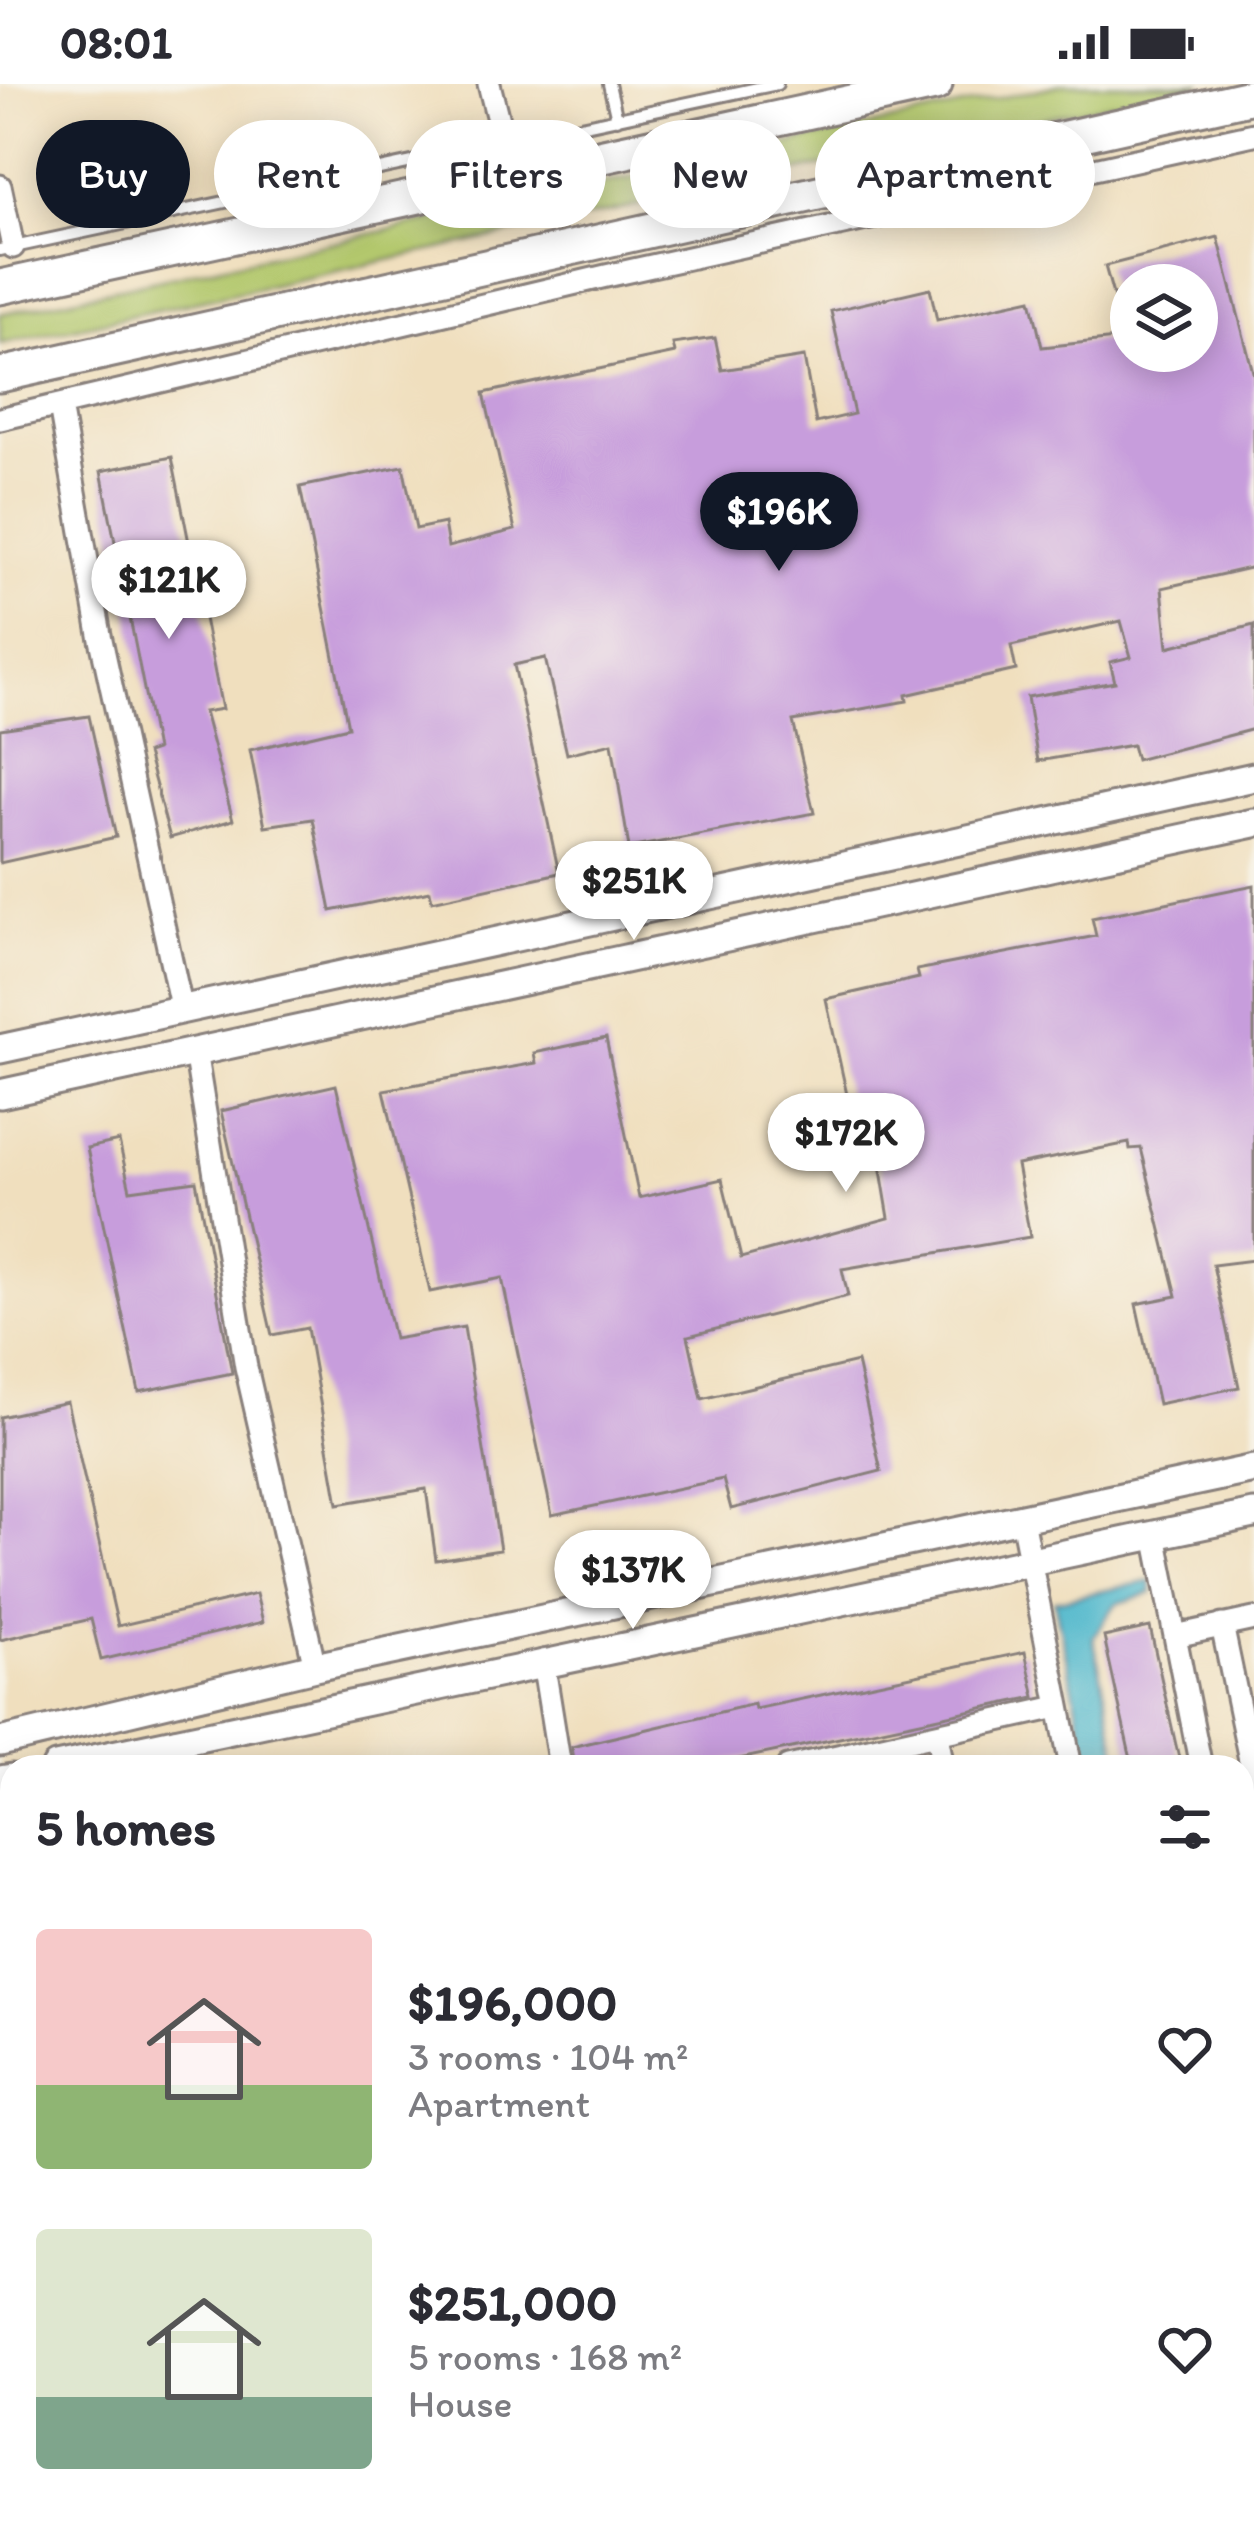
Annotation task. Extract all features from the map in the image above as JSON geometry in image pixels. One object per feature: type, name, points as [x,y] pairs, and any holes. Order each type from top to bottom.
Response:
[{"type":"main road","points":[[0,287],[935,84]]},
{"type":"main road","points":[[0,375],[1254,96]]},
{"type":"street","points":[[490,84],[498,120]]},
{"type":"street","points":[[0,418],[606,276],[1254,134]]},
{"type":"street","points":[[0,186],[7,249]]},
{"type":"street","points":[[60,406],[100,635],[182,1006]]},
{"type":"street","points":[[0,1049],[1254,777]]},
{"type":"street","points":[[1132,805],[1142,847]]},
{"type":"street","points":[[0,1094],[1254,824]]},
{"type":"street","points":[[144,1015],[153,1060]]},
{"type":"street","points":[[195,1052],[246,1367],[315,1666]]},
{"type":"street","points":[[0,1742],[315,1666],[1254,1469]]},
{"type":"street","points":[[178,1753],[543,1661],[1030,1562],[1157,1547],[1254,1514]]},
{"type":"street","points":[[1022,1519],[1068,1755]]},
{"type":"street","points":[[1157,1547],[1199,1755]]},
{"type":"street","points":[[1175,1636],[1254,1619]]},
{"type":"street","points":[[1222,1625],[1249,1755]]},
{"type":"street","points":[[543,1661],[558,1755]]},
{"type":"street","points":[[854,1755],[1058,1707]]},
{"type":"street","points":[[937,1736],[941,1755]]},
{"type":"lane","points":[[609,84],[617,119]]},
{"type":"lane","points":[[606,121],[777,84]]},
{"type":"lane","points":[[7,249],[406,165]]},
{"type":"green space","points":[[1064,84],[1202,84],[1036,120],[897,120]]},
{"type":"green space","points":[[815,138],[815,168],[791,173],[791,143]]},
{"type":"green space","points":[[630,178],[630,208],[606,213],[606,183]]},
{"type":"green space","points":[[406,226],[536,228],[0,344],[0,314]]},
{"type":"water","points":[[1151,1581],[1152,1593],[1116,1604],[1093,1637],[1118,1755],[1087,1755],[1054,1601]]},
{"type":"building","points":[[1218,237],[1254,376],[1254,567],[1162,588],[1168,647],[1254,625],[1254,729],[1136,760],[1132,745],[1038,761],[1027,697],[1115,682],[1110,662],[1131,657],[1121,621],[1011,646],[1016,670],[906,695],[907,701],[793,721],[814,813],[629,848],[612,743],[567,754],[545,658],[514,665],[559,873],[432,901],[430,891],[331,911],[313,819],[265,826],[250,750],[348,727],[300,487],[403,466],[416,529],[444,523],[448,547],[515,530],[484,393],[675,353],[673,344],[715,338],[722,370],[804,357],[816,423],[854,414],[831,311],[930,288],[937,320],[1031,299],[1042,347],[1110,340],[1110,372],[1218,372],[1218,264],[1113,264]]},
{"type":"building","points":[[172,457],[222,709],[204,712],[233,820],[170,838],[147,753],[156,750],[101,471]]},
{"type":"building","points":[[89,716],[116,837],[0,863],[0,729]]},
{"type":"building","points":[[1254,885],[1254,1260],[1213,1265],[1239,1387],[1158,1404],[1136,1304],[1177,1296],[1141,1148],[1130,1149],[1129,1143],[1017,1165],[1030,1237],[842,1269],[848,1296],[688,1336],[702,1399],[857,1362],[881,1471],[731,1509],[723,1479],[552,1515],[502,1278],[430,1292],[384,1090],[536,1063],[534,1053],[606,1038],[639,1198],[722,1179],[741,1258],[889,1218],[869,1099],[849,1104],[826,999],[919,978],[917,970],[1096,936],[1092,918]]},
{"type":"building","points":[[336,1085],[394,1339],[464,1327],[500,1550],[436,1560],[426,1489],[338,1504],[307,1328],[272,1335],[221,1111]]},
{"type":"building","points":[[119,1141],[130,1190],[196,1181],[232,1373],[139,1392],[87,1148]]},
{"type":"building","points":[[67,1402],[118,1626],[256,1594],[263,1622],[101,1660],[91,1619],[0,1640],[0,1417]]},
{"type":"building","points":[[1150,1627],[1178,1755],[1130,1755],[1104,1637]]},
{"type":"building","points":[[1025,1652],[1035,1697],[758,1755],[573,1755],[572,1747],[754,1704],[755,1709]]}]
